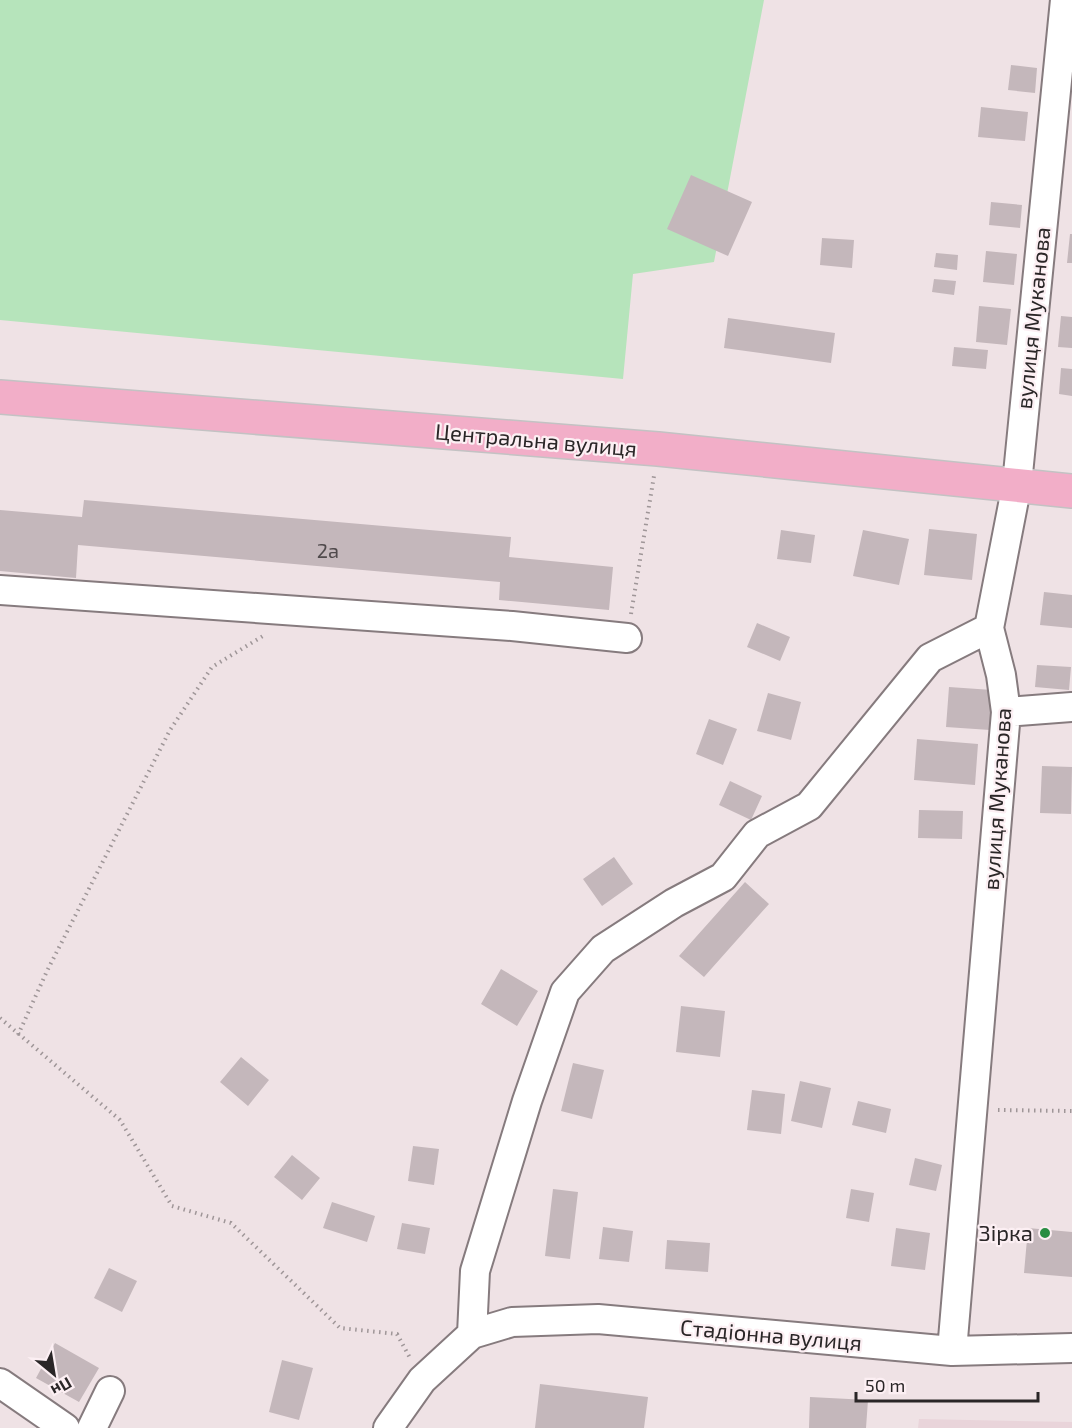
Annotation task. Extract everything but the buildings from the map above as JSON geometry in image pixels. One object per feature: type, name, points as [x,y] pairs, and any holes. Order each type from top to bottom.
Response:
[{"type":"main road","name":"Центральна вулиця","points":[[0,397],[658,449],[1072,491]]},
{"type":"street","name":"вулиця Муканова","points":[[952,1351],[1006,712],[989,628],[1017,484],[1065,0]]},
{"type":"street","points":[[0,590],[512,626],[627,638]]},
{"type":"street","points":[[388,1428],[422,1380],[472,1334],[475,1271],[527,1101],[565,992],[603,949],[674,903],[723,877],[756,834],[809,806],[930,658],[989,628]]},
{"type":"street","points":[[1006,712],[1072,707]]},
{"type":"street","name":"Стадіонна вулиця","points":[[472,1334],[512,1322],[598,1319],[952,1351],[1072,1348]]},
{"type":"street","points":[[0,1383],[65,1428]]},
{"type":"street","points":[[93,1428],[110,1391]]},
{"type":"path","points":[[627,638],[658,449]]},
{"type":"path","points":[[18,1035],[47,970],[170,730],[212,667],[266,634]]},
{"type":"path","points":[[0,1018],[120,1120],[172,1206],[231,1224],[340,1329],[397,1334],[422,1380]]},
{"type":"path","points":[[973,1109],[1072,1112]]},
{"type":"shaded area","points":[[919,1419],[1072,1422],[1072,1428],[918,1428]]},
{"type":"green space","points":[[0,0],[764,0],[714,262],[633,274],[623,379],[0,320]]},
{"type":"place","name":"Зірка","points":[[1045,1233]]}]
